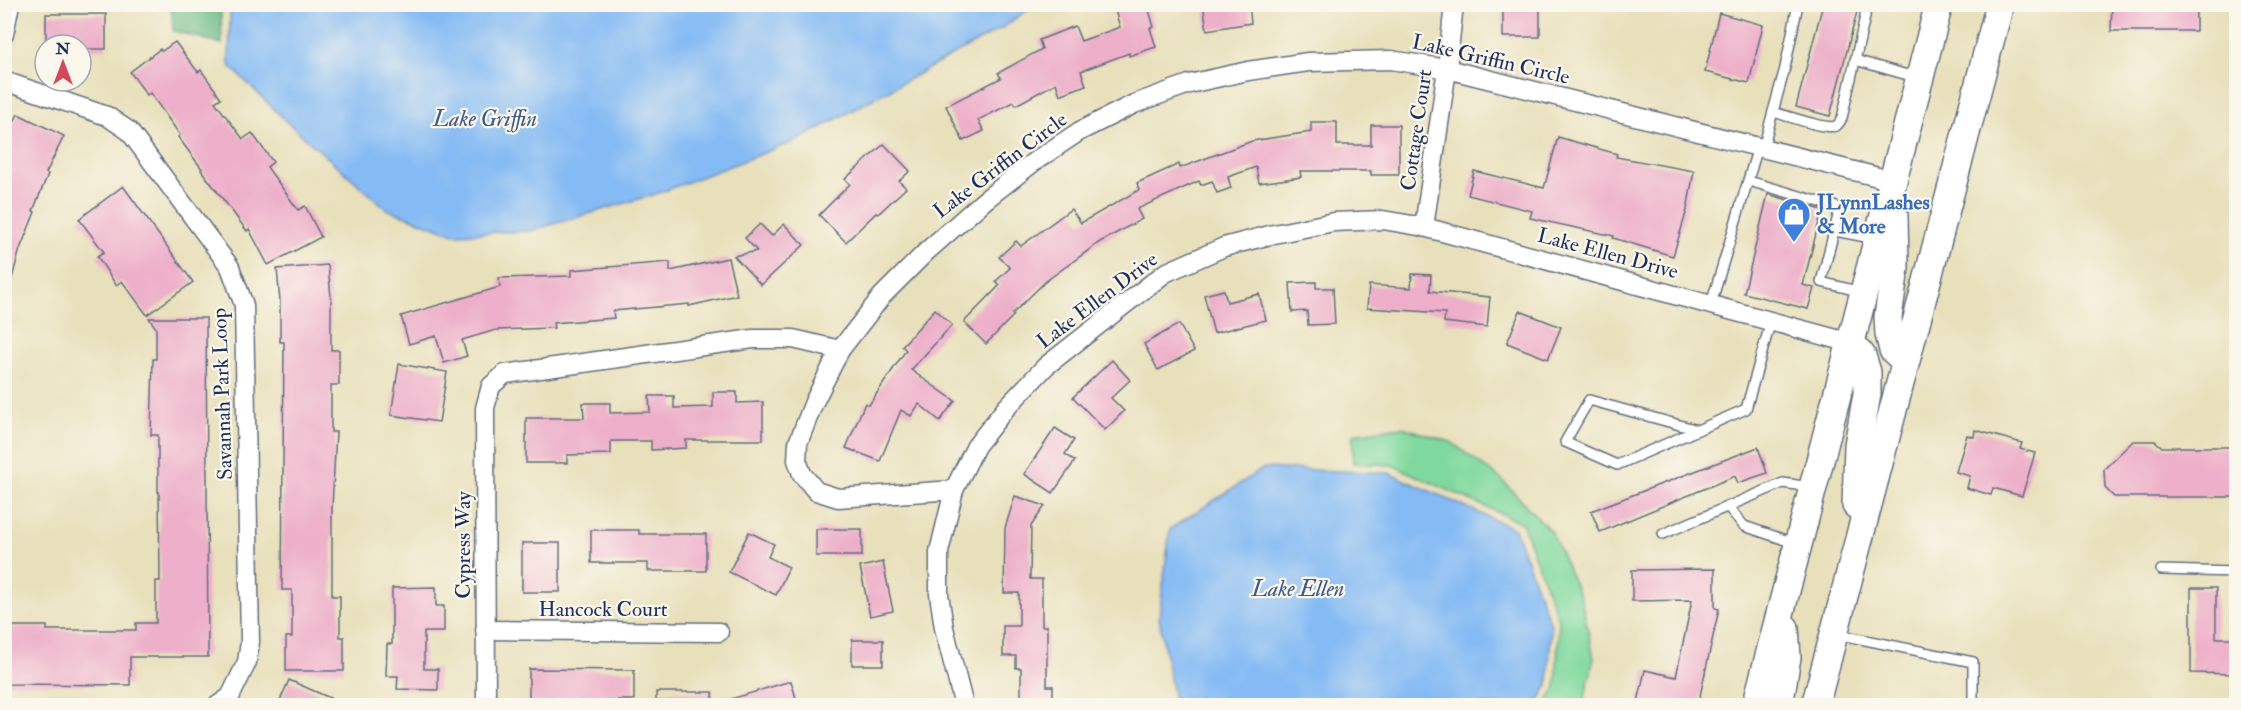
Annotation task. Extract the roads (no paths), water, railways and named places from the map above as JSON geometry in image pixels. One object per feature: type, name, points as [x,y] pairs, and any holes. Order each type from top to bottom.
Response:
[{"type":"main road","points":[[1756,705],[1939,4]]},
{"type":"main road","points":[[1815,705],[2000,4]]},
{"type":"main road","points":[[1893,181],[1895,268],[1888,333],[1893,350],[1905,361]]},
{"type":"main road","points":[[1851,343],[1862,356],[1868,372],[1867,394],[1858,445],[1854,554]]},
{"type":"main road","points":[[1779,705],[1787,657],[1784,600]]},
{"type":"street","points":[[4,34],[10,4]]},
{"type":"street","name":"Cottage Court","points":[[1424,227],[1454,4]]},
{"type":"street","name":"Lake Griffin Circle","points":[[954,490],[838,498],[816,491],[802,474],[797,460],[798,443],[814,402],[840,350],[882,296],[927,250],[1035,161],[1080,130],[1134,104],[1189,84],[1248,71],[1308,62],[1391,60],[1447,69],[1893,181]]},
{"type":"street","name":"Savannah Park Loop","points":[[4,81],[107,116],[129,131],[230,267],[244,305],[250,642],[247,662],[230,697],[217,705]]},
{"type":"street","name":"Lake Ellen Drive","points":[[964,705],[944,628],[939,594],[939,552],[954,490],[976,446],[1006,408],[1046,366],[1166,273],[1224,247],[1334,222],[1383,220],[1424,227],[1851,343]]},
{"type":"street","name":"Cypress Way","points":[[486,705],[485,408],[491,386],[505,374],[753,339],[793,339],[840,350]]},
{"type":"street","name":"Hancock Court","points":[[485,630],[719,632]]},
{"type":"lane","points":[[1711,304],[1773,112],[1798,4]]},
{"type":"lane","points":[[1773,112],[1825,126],[1834,127],[1839,124],[1865,17],[1866,4]]},
{"type":"lane","points":[[1855,60],[1920,78]]},
{"type":"lane","points":[[1749,181],[1840,208],[1821,282],[1864,292]]},
{"type":"lane","points":[[1834,231],[1878,240]]},
{"type":"lane","points":[[1698,430],[1589,400],[1565,442],[1617,465],[1698,430],[1746,409],[1771,321]]},
{"type":"lane","points":[[1664,534],[1783,483],[1813,487]]},
{"type":"lane","points":[[1728,507],[1744,526],[1798,544]]},
{"type":"lane","points":[[2161,570],[2236,572]]},
{"type":"lane","points":[[1834,633],[1973,662],[1973,705]]},
{"type":"water","name":"Lake Griffin","points":[[230,4],[1034,5],[1004,27],[798,140],[656,194],[530,231],[454,234],[387,209],[289,124],[229,65]]},
{"type":"water","name":"Lake Ellen","points":[[1264,468],[1389,473],[1515,529],[1551,625],[1548,685],[1536,705],[1175,705],[1159,618],[1170,529]]},
{"type":"place","name":"JLynnLashes & More","points":[[1794,243]]}]
